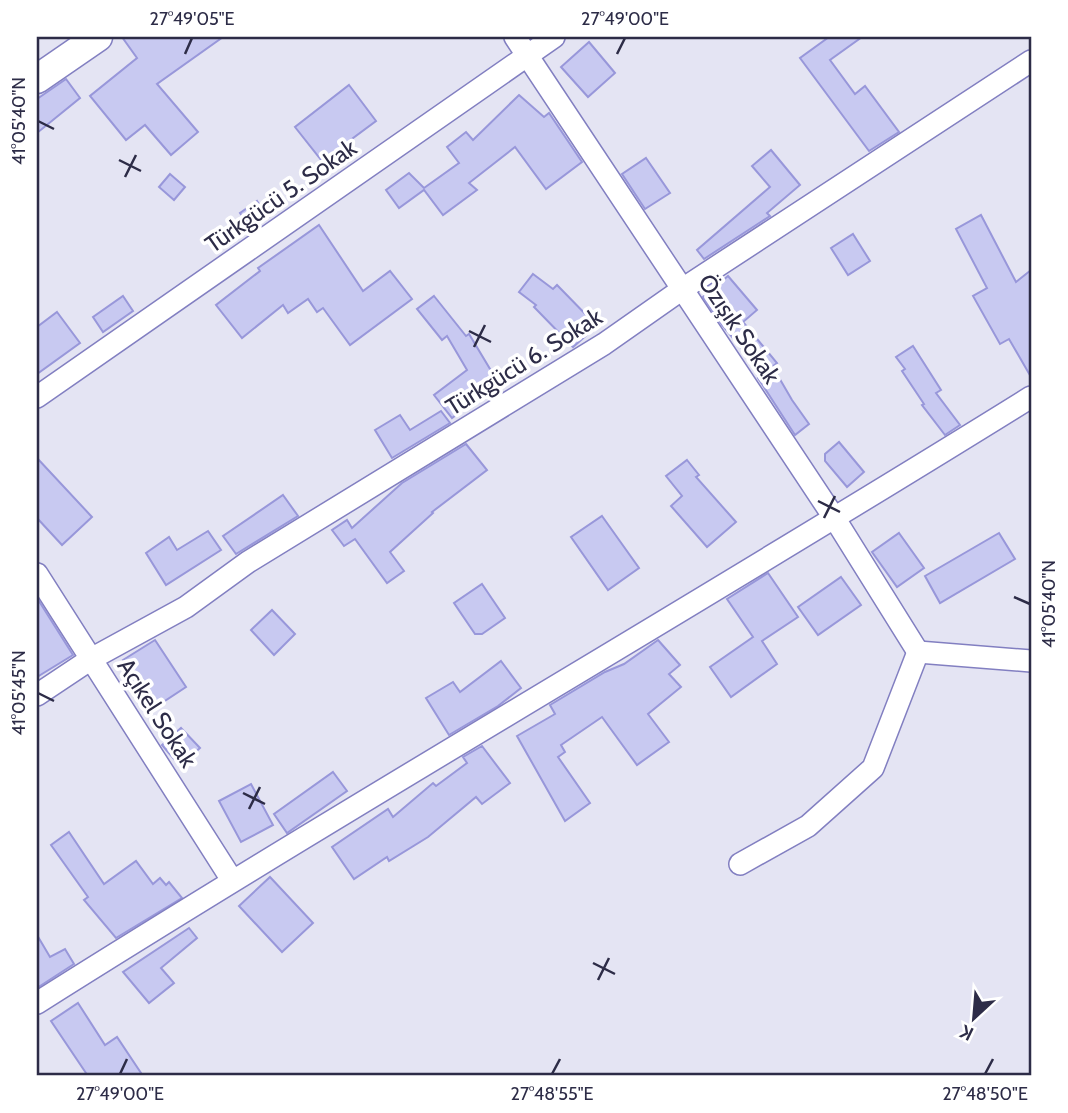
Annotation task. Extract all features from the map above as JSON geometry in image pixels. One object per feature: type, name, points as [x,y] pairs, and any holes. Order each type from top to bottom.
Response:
[{"type":"main road","points":[[37,79],[97,37]]},
{"type":"street","name":"Özışık Sokak","points":[[515,37],[835,519],[918,652]]},
{"type":"street","name":"Türkgücü 5. Sokak","points":[[37,397],[555,37]]},
{"type":"street","name":"Türkgücü 6. Sokak","points":[[37,695],[92,659],[186,607],[248,562],[604,344],[681,290],[1031,61]]},
{"type":"street","points":[[37,1003],[232,880],[835,519],[1031,397]]},
{"type":"street","name":"Açıkel Sokak","points":[[37,574],[232,880]]},
{"type":"street","points":[[740,864],[808,826],[873,768],[918,652],[1031,662]]},
{"type":"building","points":[[122,37],[223,37],[157,84],[198,132],[171,155],[145,125],[126,140],[90,96],[137,58]]},
{"type":"building","points":[[829,37],[862,37],[830,60],[855,94],[865,86],[899,132],[869,151],[800,58]]},
{"type":"building","points":[[589,42],[615,73],[588,97],[561,67]]},
{"type":"building","points":[[66,79],[80,98],[37,133],[37,99]]},
{"type":"building","points":[[349,85],[376,121],[322,161],[295,127]]},
{"type":"building","points":[[519,95],[544,117],[549,113],[582,162],[546,189],[515,147],[469,183],[477,190],[443,215],[424,190],[399,208],[386,190],[409,173],[424,188],[459,163],[447,147],[466,132],[473,140]]},
{"type":"building","points":[[771,150],[800,185],[767,213],[770,216],[704,259],[697,250],[770,187],[752,166]]},
{"type":"building","points":[[646,158],[670,193],[645,209],[622,174]]},
{"type":"building","points":[[170,174],[185,187],[174,200],[159,187]]},
{"type":"building","points":[[257,201],[268,217],[251,229],[240,213]]},
{"type":"building","points":[[981,215],[1016,282],[1031,270],[1031,377],[1009,339],[1000,344],[973,296],[987,288],[956,229]]},
{"type":"building","points":[[319,225],[363,291],[390,271],[412,299],[350,345],[323,308],[317,312],[308,299],[288,313],[283,305],[242,338],[216,305],[260,271],[258,268]]},
{"type":"building","points":[[853,234],[870,261],[848,275],[831,248]]},
{"type":"building","points":[[533,274],[553,289],[557,285],[597,326],[573,347],[534,307],[536,305],[519,292]]},
{"type":"building","points":[[728,276],[757,310],[743,322],[777,363],[763,374],[722,325],[703,297]]},
{"type":"building","points":[[123,296],[133,311],[103,332],[93,317]]},
{"type":"building","points":[[434,296],[466,336],[469,334],[496,379],[474,392],[479,397],[452,418],[434,395],[467,370],[447,336],[442,340],[417,309]]},
{"type":"building","points":[[57,312],[80,343],[37,374],[37,327]]},
{"type":"building","points":[[913,346],[941,390],[936,393],[960,425],[945,435],[922,405],[924,404],[896,357]]},
{"type":"building","points":[[774,369],[809,424],[795,435],[758,378]]},
{"type":"building","points":[[441,411],[450,423],[392,458],[375,430],[400,415],[410,430]]},
{"type":"building","points":[[839,442],[864,472],[847,487],[825,461],[825,454]]},
{"type":"building","points":[[466,444],[487,470],[432,512],[390,552],[404,571],[387,583],[355,539],[344,546],[332,530],[347,520],[352,528],[402,483]]},
{"type":"building","points":[[37,458],[92,517],[62,545],[37,518]]},
{"type":"building","points":[[687,460],[699,475],[696,477],[736,522],[707,547],[671,506],[682,496],[666,476]]},
{"type":"building","points":[[283,495],[298,516],[236,554],[223,536]]},
{"type":"building","points":[[602,516],[639,568],[608,590],[571,537]]},
{"type":"building","points":[[208,531],[221,550],[166,585],[146,553],[169,537],[177,550]]},
{"type":"building","points":[[899,533],[924,568],[897,587],[872,552]]},
{"type":"building","points":[[999,533],[1015,559],[940,603],[925,576]]},
{"type":"building","points":[[768,573],[798,617],[762,641],[777,664],[731,697],[710,667],[753,637],[727,599]]},
{"type":"building","points":[[841,577],[861,605],[818,635],[798,607]]},
{"type":"building","points":[[482,584],[505,618],[482,634],[475,634],[454,603]]},
{"type":"building","points":[[37,598],[73,655],[37,677]]},
{"type":"building","points":[[272,610],[295,634],[274,655],[251,630]]},
{"type":"building","points":[[155,640],[186,687],[154,708],[123,660]]},
{"type":"building","points":[[658,640],[680,665],[669,674],[681,687],[648,714],[669,742],[637,765],[602,717],[561,745],[565,752],[558,757],[590,803],[565,821],[517,736],[555,714],[550,705],[605,672],[624,664]]},
{"type":"building","points":[[501,661],[521,688],[498,706],[449,735],[426,698],[453,682],[460,692]]},
{"type":"building","points":[[181,728],[200,748],[180,766],[162,745]]},
{"type":"building","points":[[482,746],[510,783],[482,804],[476,797],[428,837],[389,861],[387,857],[354,879],[332,847],[388,809],[393,817],[433,783],[436,786],[467,763],[463,757]]},
{"type":"building","points":[[333,772],[347,791],[287,833],[274,814]]},
{"type":"building","points":[[251,784],[273,825],[241,842],[219,801]]},
{"type":"building","points":[[69,832],[104,884],[136,861],[153,884],[160,878],[166,885],[169,882],[182,898],[116,938],[84,900],[88,897],[51,845]]},
{"type":"building","points":[[270,877],[313,923],[282,952],[239,906]]},
{"type":"building","points":[[189,928],[197,938],[161,968],[174,983],[149,1003],[123,972]]},
{"type":"building","points":[[37,935],[50,957],[65,949],[74,964],[37,988]]},
{"type":"building","points":[[78,1003],[105,1045],[117,1037],[143,1076],[88,1076],[51,1021]]}]
